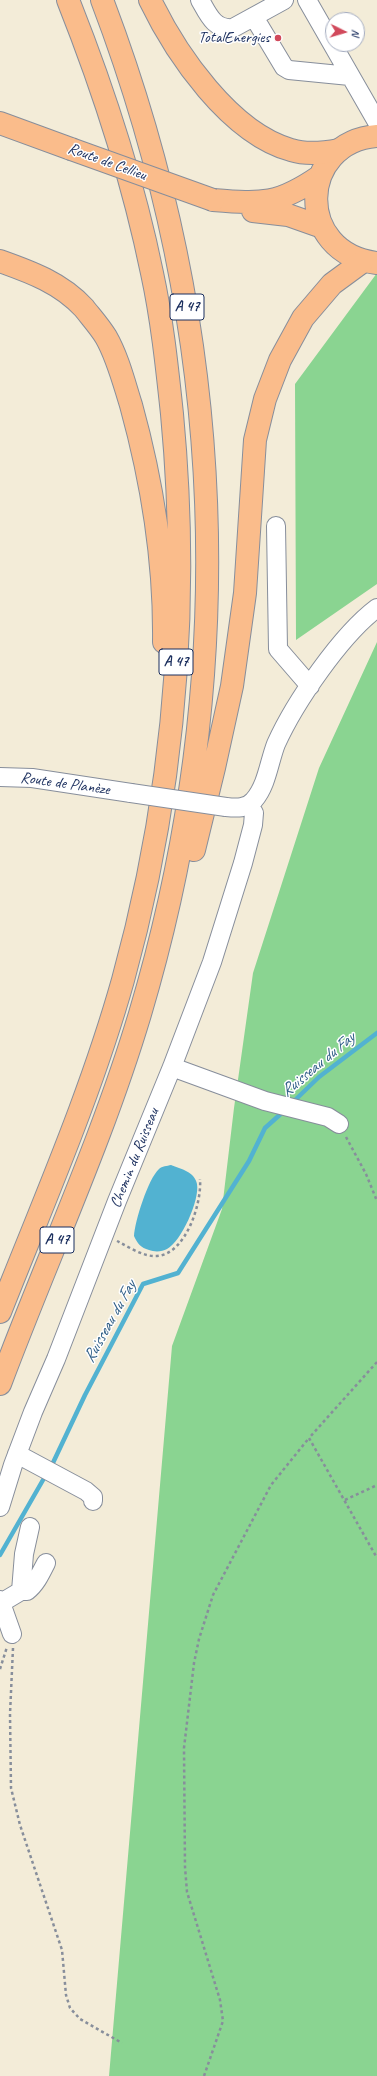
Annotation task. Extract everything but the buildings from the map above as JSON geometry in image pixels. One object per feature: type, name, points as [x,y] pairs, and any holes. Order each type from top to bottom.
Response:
[{"type":"main road","name":"A 47","points":[[0,1312],[85,1097],[122,982],[147,882],[165,781],[180,614],[178,481],[168,370],[152,273],[136,208],[109,111],[68,0]]},
{"type":"main road","name":"A 47","points":[[0,1384],[114,1096],[147,990],[171,893],[186,820],[198,737],[203,676],[208,505],[203,436],[186,302],[166,205],[142,113],[124,58],[102,0]]},
{"type":"main road","points":[[150,0],[185,61],[209,92],[239,121],[266,140],[291,150],[315,154],[339,150]]},
{"type":"main road","name":"Route de Cellieu","points":[[0,123],[213,200],[244,209],[288,215],[322,227]]},
{"type":"main road","points":[[369,262],[344,253],[330,241],[322,227],[316,204],[316,193],[320,176],[329,160],[339,150],[355,141],[377,136]]},
{"type":"main road","name":"Route de Cellieu","points":[[213,200],[256,203],[280,199],[298,191],[320,176]]},
{"type":"main road","points":[[0,261],[30,271],[56,284],[83,307],[106,337],[122,376],[145,456],[158,543],[165,617],[164,688],[170,726]]},
{"type":"main road","points":[[171,893],[192,860],[232,686],[245,593],[255,440],[265,399],[280,360],[303,318],[332,284],[369,262]]},
{"type":"street","points":[[200,0],[214,23],[226,29],[233,28],[284,0]]},
{"type":"street","points":[[307,0],[377,122]]},
{"type":"street","points":[[254,17],[284,67],[289,70],[350,76]]},
{"type":"street","points":[[276,526],[278,649],[310,686]]},
{"type":"street","points":[[249,805],[260,791],[277,744],[310,686],[363,619],[377,608]]},
{"type":"street","name":"Route de Planèze","points":[[0,777],[32,778],[226,807],[236,808],[249,805]]},
{"type":"street","name":"Chemin du Ruisseau","points":[[0,1507],[17,1454],[172,1067],[212,962],[243,863],[253,825],[254,813],[249,805]]},
{"type":"street","points":[[172,1067],[288,1108],[328,1117],[339,1124]]},
{"type":"street","points":[[17,1454],[86,1491],[93,1497],[93,1501]]},
{"type":"street","points":[[21,1591],[24,1554],[30,1527]]},
{"type":"street","points":[[12,1634],[1,1601],[21,1591],[27,1591],[40,1575],[46,1562]]},
{"type":"path","points":[[339,1124],[366,1174],[377,1201]]},
{"type":"path","points":[[104,1235],[147,1255],[165,1255],[172,1251],[186,1234],[194,1217],[201,1191],[200,1179]]},
{"type":"path","points":[[204,2076],[223,2021],[220,2000],[187,1892],[185,1867],[184,1748],[194,1663],[199,1639],[213,1595],[271,1485],[309,1438],[377,1362]]},
{"type":"path","points":[[309,1438],[377,1558]]},
{"type":"path","points":[[345,1500],[377,1485]]},
{"type":"path","points":[[0,1669],[12,1634]]},
{"type":"path","points":[[12,1634],[13,1648],[10,1714],[11,1788],[13,1802],[61,1945],[66,1995],[70,2008],[80,2019],[122,2043]]},
{"type":"green space","points":[[377,273],[377,584],[296,640],[295,384]]},
{"type":"green space","points":[[377,642],[377,2076],[109,2076],[172,1346],[222,1209],[234,1108],[253,973],[319,768]]},
{"type":"water","points":[[171,1165],[191,1174],[194,1177],[197,1184],[196,1200],[193,1210],[183,1230],[172,1245],[163,1251],[151,1251],[142,1247],[135,1239],[135,1229],[143,1201],[155,1174],[160,1168]]},
{"type":"waterway","name":"Ruisseau du Fay","points":[[292,1103],[319,1077],[377,1033]]},
{"type":"waterway","name":"Ruisseau du Fay","points":[[51,1467],[85,1395],[143,1284],[178,1273],[249,1161],[265,1128],[284,1111]]},
{"type":"waterway","name":"Ruisseau du Fay","points":[[0,1555],[47,1473]]},
{"type":"place","name":"TotalEnergies","points":[[278,38]]}]
